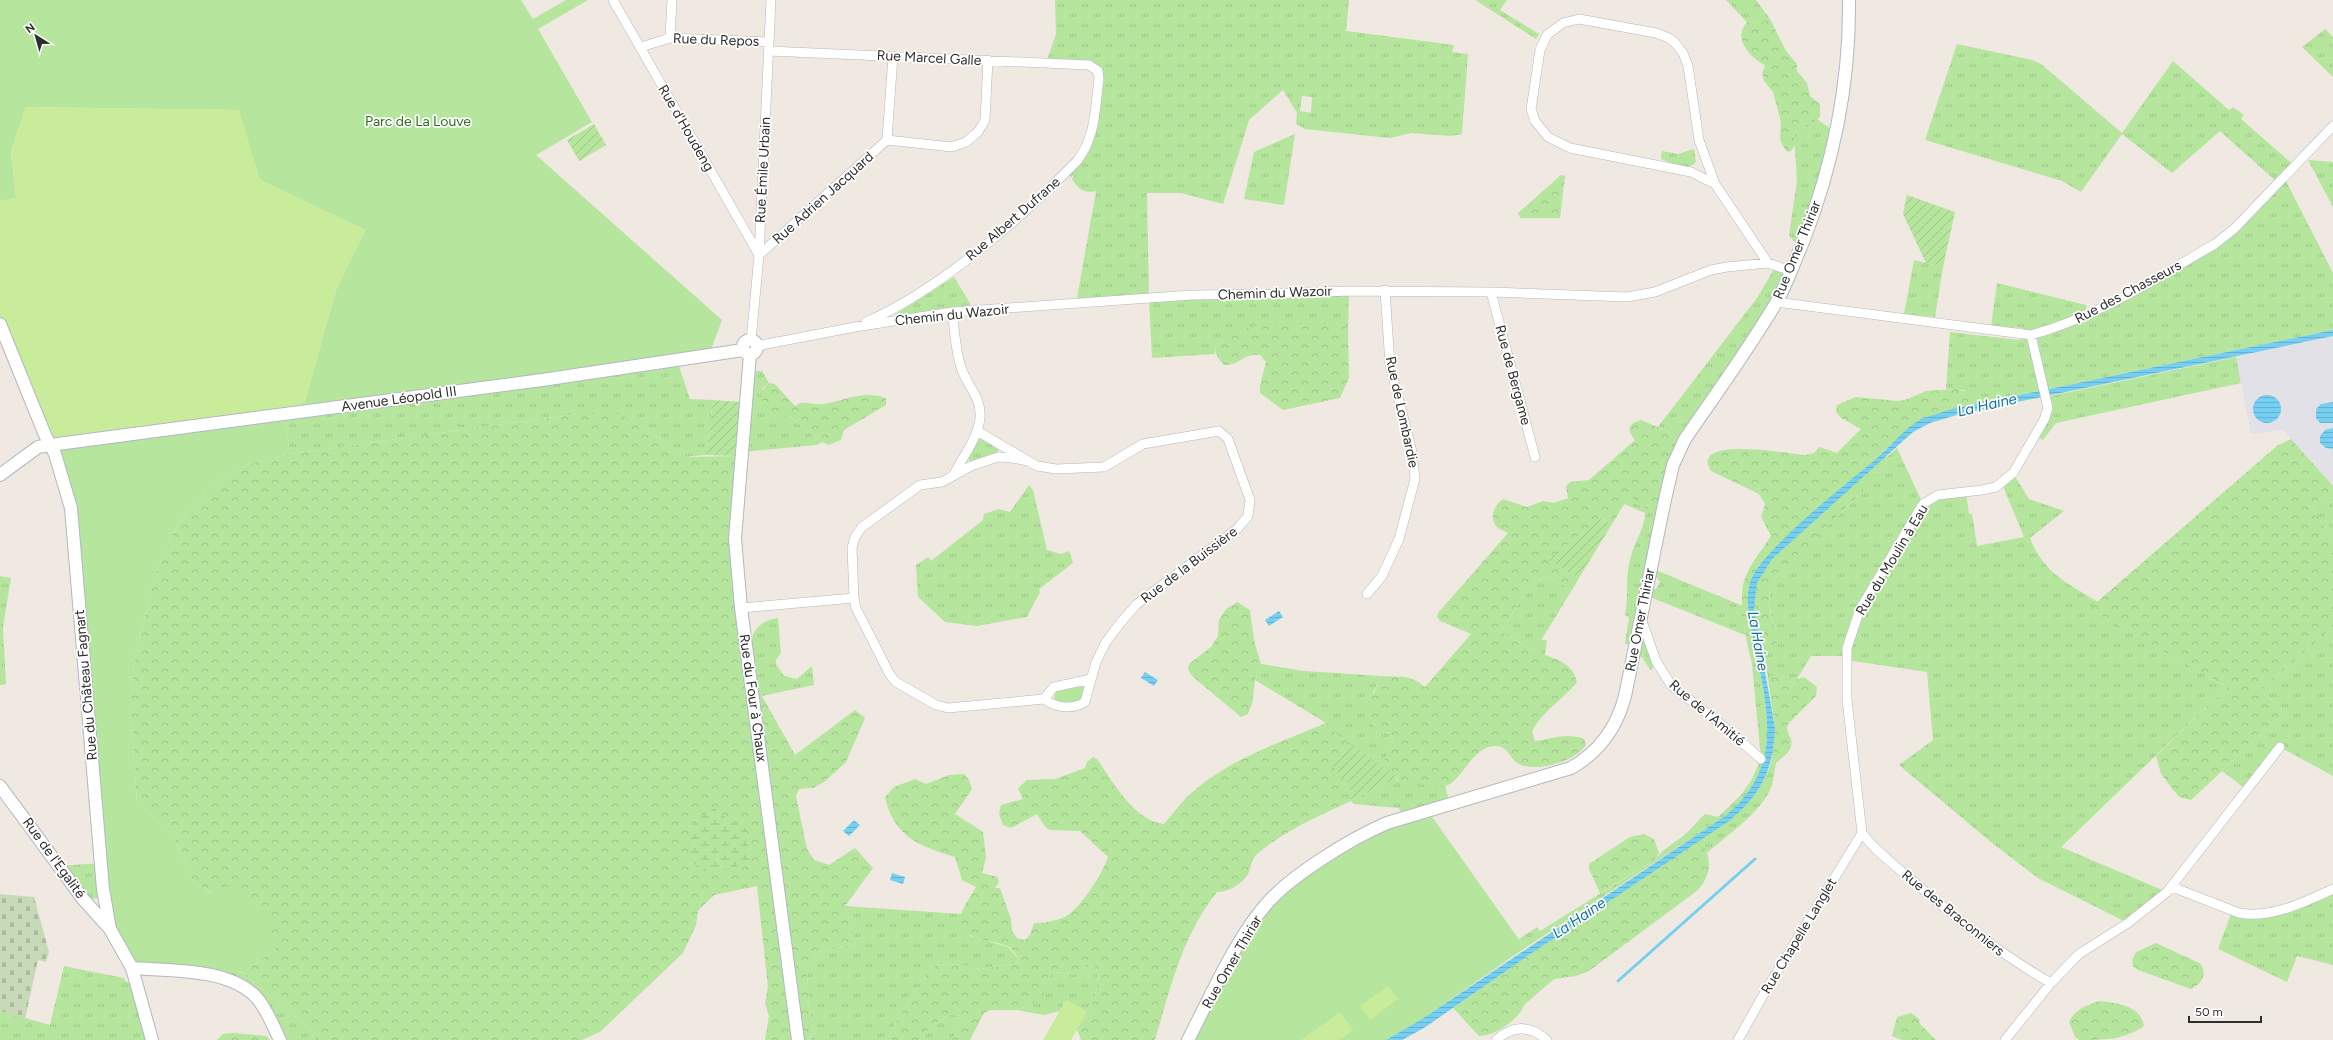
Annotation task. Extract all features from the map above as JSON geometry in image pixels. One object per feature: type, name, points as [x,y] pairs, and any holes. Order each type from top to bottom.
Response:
[{"type":"street","name":"Rue d'Houdeng","points":[[613,0],[759,255]]},
{"type":"street","points":[[670,38],[672,0]]},
{"type":"street","name":"Rue Émile Urbain","points":[[750,348],[759,255],[771,0]]},
{"type":"street","name":"Rue Omer Thiriar","points":[[1188,1040],[1254,921],[1269,901],[1316,864],[1371,830],[1387,823],[1560,773],[1581,763],[1593,754],[1612,729],[1623,705],[1662,513],[1677,456],[1685,439],[1776,302],[1791,270],[1821,192],[1836,133],[1845,86],[1850,43],[1850,0]]},
{"type":"street","points":[[1715,184],[1691,172],[1570,148],[1548,138],[1535,121],[1531,109],[1540,50],[1547,36],[1563,23],[1579,19],[1656,33],[1669,38],[1675,43],[1683,53],[1688,66],[1699,140],[1715,184],[1768,263]]},
{"type":"street","name":"Rue du Repos","points":[[641,47],[670,38],[769,46]]},
{"type":"street","name":"Rue Marcel Galle","points":[[769,46],[893,56],[1089,65]]},
{"type":"street","points":[[893,56],[887,140],[952,147],[959,146],[972,137],[985,120],[988,60]]},
{"type":"street","name":"Rue Albert Dufrane","points":[[855,327],[896,307],[959,264],[1022,212],[1077,161],[1084,152],[1092,134],[1099,79],[1098,71],[1089,65]]},
{"type":"street","name":"Rue des Chasseurs","points":[[1776,302],[2031,335],[2087,316],[2216,244],[2234,229],[2333,126]]},
{"type":"street","name":"Rue Adrien Jacquard","points":[[759,255],[887,140]]},
{"type":"street","name":"Chemin du Wazoir","points":[[750,348],[855,327],[952,312],[1192,295],[1385,290],[1627,297],[1654,292],[1711,270],[1768,263],[1791,270]]},
{"type":"street","name":"Rue de Lombardie","points":[[1367,594],[1382,576],[1399,539],[1415,479],[1412,452],[1390,365],[1385,290]]},
{"type":"street","name":"Rue de Bergame","points":[[1491,292],[1535,457]]},
{"type":"street","points":[[952,312],[961,368],[978,401],[980,416],[977,431],[953,476]]},
{"type":"street","name":"Rue du Château Fagnart","points":[[0,324],[52,445],[71,508],[104,890],[110,929]]},
{"type":"street","name":"Rue du Moulin à Eau","points":[[1862,833],[1846,676],[1847,648],[1860,609],[1923,504],[1938,495],[1982,490],[1996,486],[2013,473],[2047,413],[2047,402],[2031,335]]},
{"type":"street","name":"Avenue Léopold III","points":[[0,475],[34,450],[52,445],[542,380],[750,348]]},
{"type":"street","name":"Rue du Four à Chaux","points":[[750,348],[735,540],[741,608],[798,1040]]},
{"type":"street","name":"Rue de la Buissière","points":[[977,431],[1037,466],[1056,469],[1096,469],[1104,467],[1143,444],[1220,431],[1228,439],[1248,494],[1250,509],[1244,523],[1132,609],[1106,642],[1091,679],[1088,698],[1081,705],[1058,707],[1044,699],[948,708],[936,705],[896,682],[890,675],[856,608],[854,598],[852,548],[858,532],[920,484],[942,482],[971,466],[998,458],[1012,458],[1028,461]]},
{"type":"street","points":[[741,608],[854,598]]},
{"type":"street","name":"Rue de l'Amitié","points":[[1641,618],[1656,661],[1671,685],[1728,730],[1761,759]]},
{"type":"street","points":[[1044,699],[1054,687],[1091,679]]},
{"type":"street","points":[[2005,1040],[2051,984],[2079,954],[2152,906],[2172,887],[2280,747]]},
{"type":"street","name":"Rue de l'Egalité","points":[[0,786],[84,899],[110,929]]},
{"type":"street","name":"Rue des Braconniers","points":[[1862,833],[1876,850],[1972,932],[2013,962],[2051,984]]},
{"type":"street","name":"Rue Chapelle Langlet","points":[[1738,1040],[1769,985],[1862,833]]},
{"type":"street","points":[[2172,887],[2239,913],[2249,915],[2261,914],[2289,906],[2333,889]]},
{"type":"street","points":[[110,929],[132,968],[152,1040]]},
{"type":"street","points":[[132,968],[218,976],[234,982],[258,998],[280,1040]]},
{"type":"street","points":[[1496,1040],[1509,1030],[1526,1028],[1534,1030],[1547,1040]]},
{"type":"shaded area","points":[[2333,336],[2333,486],[2283,430],[2251,434],[2236,357]]},
{"type":"green space","name":"Parc de La Louve","points":[[0,0],[521,0],[533,19],[566,0],[588,0],[538,29],[592,122],[536,155],[722,320],[712,347],[713,354],[302,412],[336,290],[365,230],[260,180],[238,110],[26,107],[11,151],[16,198],[0,201]]},
{"type":"green space","points":[[1055,0],[1349,0],[1346,31],[1454,45],[1452,52],[1468,54],[1462,134],[1451,136],[1411,133],[1390,138],[1305,129],[1296,124],[1297,113],[1283,90],[1249,120],[1223,204],[1181,193],[1147,193],[1149,298],[1349,291],[1348,329],[1341,324],[1216,343],[1215,354],[1152,358],[1149,299],[1076,304],[1096,191],[1088,192],[1082,190],[1072,179],[1075,174],[1071,177],[1067,172],[1084,152],[1099,79],[1095,68],[1046,63],[1056,34]],"holes":[[[1302,96],[1312,97],[1311,113],[1300,111]]]},
{"type":"green space","points":[[1475,0],[1507,0],[1500,10],[1539,34],[1536,39]]},
{"type":"green space","points":[[1726,0],[1756,0],[1770,19],[1760,23],[1747,22]]},
{"type":"green space","points":[[1770,19],[1786,51],[1797,64],[1797,71],[1807,83],[1810,96],[1820,104],[1820,117],[1794,134],[1795,145],[1791,151],[1787,152],[1780,139],[1781,122],[1773,92],[1764,81],[1762,73],[1765,65],[1749,53],[1742,41],[1741,34],[1747,22],[1760,23]]},
{"type":"green space","points":[[2325,29],[2333,37],[2333,77],[2302,47]]},
{"type":"green space","points":[[1957,44],[2032,60],[2041,64],[2122,133],[2173,61],[2229,110],[2233,107],[2244,115],[2241,119],[2295,166],[2284,177],[2333,273],[2333,330],[1971,405],[1973,400],[1963,390],[1946,389],[1950,332],[2019,340],[2031,335],[2022,328],[1991,326],[1997,283],[2086,305],[2087,316],[2216,244],[2278,183],[2220,131],[2172,173],[2122,134],[2081,192],[2062,181],[1925,140]]},
{"type":"green space","points":[[26,107],[239,110],[260,180],[365,230],[336,290],[302,412],[54,445],[0,324],[0,201],[16,198],[11,151]]},
{"type":"green space","points":[[1816,118],[1836,133],[1797,242],[1793,241],[1789,235],[1797,181],[1794,134]]},
{"type":"green space","points":[[594,124],[606,145],[579,161],[567,140]]},
{"type":"green space","points":[[1295,134],[1284,205],[1244,199],[1254,152]]},
{"type":"green space","points":[[1694,149],[1696,162],[1688,167],[1675,165],[1661,159],[1662,151],[1678,154]]},
{"type":"green space","points":[[2308,160],[2333,162],[2333,207]]},
{"type":"green space","points":[[1561,175],[1565,176],[1560,218],[1520,218],[1518,213]]},
{"type":"green space","points":[[1907,195],[1955,212],[1943,267],[1926,263],[1903,214]]},
{"type":"green space","points":[[1914,260],[1943,267],[1935,317],[1904,314]]},
{"type":"green space","points":[[1776,266],[1791,271],[1685,439],[1658,427],[1757,298]]},
{"type":"green space","points":[[954,277],[971,305],[895,316],[897,313]]},
{"type":"green space","points":[[1261,324],[1341,324],[1348,329],[1349,378],[1340,398],[1283,410],[1260,393],[1260,386],[1266,362],[1260,355],[1249,356],[1234,364],[1224,365],[1216,352],[1216,345],[1219,337]]},
{"type":"green space","points":[[2236,357],[2241,383],[2056,423],[2043,440],[2035,436],[2044,420],[2046,397]]},
{"type":"green space","points":[[677,360],[690,399],[713,400],[706,455],[684,457],[643,428],[619,415],[577,414],[290,454],[284,415]]},
{"type":"green space","points":[[749,371],[762,371],[769,383],[762,389],[779,418],[790,417],[822,442],[817,445],[741,452]]},
{"type":"green space","points":[[769,383],[775,384],[795,406],[800,403],[824,404],[863,395],[886,398],[886,405],[844,430],[841,440],[829,445],[822,442],[790,417],[779,418],[766,411],[760,393]]},
{"type":"green space","points":[[1957,389],[1971,394],[1973,400],[1971,405],[1952,409],[1909,427],[1882,453],[1887,457],[1884,469],[1878,473],[1871,472],[1863,479],[1863,491],[1773,580],[1769,601],[1771,618],[1778,636],[1775,645],[1768,648],[1759,648],[1747,643],[1742,612],[1743,588],[1749,569],[1771,536],[1761,517],[1765,504],[1759,494],[1711,471],[1708,460],[1714,453],[1727,450],[1744,449],[1804,455],[1814,453],[1819,447],[1837,453],[1861,429],[1841,418],[1836,412],[1837,405],[1856,397],[1898,401],[1905,400],[1926,391]]},
{"type":"green space","points":[[713,400],[740,402],[735,456],[706,455]]},
{"type":"green space","points":[[577,414],[619,414],[643,428],[684,457],[740,456],[735,539],[745,608],[762,696],[795,755],[855,710],[865,718],[846,762],[824,782],[813,788],[799,789],[796,796],[807,849],[814,860],[829,865],[855,848],[873,868],[845,906],[856,944],[818,952],[807,968],[809,1010],[816,1040],[765,1040],[769,1016],[765,1003],[768,987],[757,886],[714,895],[698,911],[696,925],[683,953],[600,1032],[582,1040],[316,1040],[308,1027],[243,973],[276,948],[213,893],[194,883],[173,834],[137,803],[132,716],[134,664],[151,593],[165,552],[174,533],[198,500],[215,485],[235,471],[255,462],[290,454]]},
{"type":"green space","points":[[284,415],[290,454],[255,462],[235,471],[215,485],[198,500],[174,533],[157,572],[145,616],[134,664],[132,699],[132,734],[137,803],[173,834],[194,883],[212,893],[225,886],[244,892],[266,915],[276,948],[243,973],[232,970],[218,976],[132,968],[110,929],[71,508],[54,445]]},
{"type":"green space","points":[[1641,420],[1685,439],[1663,510],[1648,509],[1636,504],[1631,493],[1612,524],[1600,518],[1549,560],[1579,578],[1572,590],[1546,576],[1531,584],[1501,631],[1534,652],[1541,640],[1547,640],[1545,655],[1561,661],[1569,667],[1577,682],[1541,718],[1536,725],[1532,732],[1535,741],[1572,736],[1584,739],[1586,744],[1574,756],[1565,760],[1555,764],[1534,767],[1517,763],[1508,752],[1500,746],[1489,747],[1476,755],[1461,774],[1446,786],[1433,786],[1399,781],[1394,774],[1380,766],[1392,746],[1391,733],[1381,731],[1374,727],[1366,712],[1381,676],[1409,678],[1425,687],[1471,634],[1440,621],[1437,617],[1438,613],[1508,533],[1497,527],[1493,520],[1495,508],[1500,501],[1503,499],[1527,507],[1543,501],[1554,503],[1568,498],[1566,486],[1570,482],[1589,480],[1635,440],[1630,428],[1633,423]]},
{"type":"green space","points":[[981,438],[998,449],[998,453],[970,462],[968,458]]},
{"type":"green space","points":[[2291,439],[2333,486],[2333,489],[2316,502],[2312,509],[2333,538],[2333,627],[2261,690],[2282,709],[2280,717],[2191,800],[2179,797],[2161,774],[2156,756],[2227,687],[2089,609],[2278,445]]},
{"type":"green space","points":[[1897,448],[1923,504],[1927,501],[1966,492],[1969,514],[1972,514],[1977,546],[2024,537],[2002,484],[2013,473],[2029,499],[2064,511],[2030,538],[2036,551],[2050,569],[2067,583],[2098,602],[2090,609],[2227,687],[2061,847],[2167,892],[2128,923],[2038,878],[1992,843],[1899,765],[1933,740],[1927,672],[1846,660],[1846,656],[1811,656],[1797,679],[1789,688],[1771,676],[1768,679],[1763,648],[1769,648],[1776,631],[1772,619],[1769,599],[1773,580],[1863,491],[1863,479],[1871,472],[1878,473],[1884,469],[1887,457]]},
{"type":"green space","points":[[1029,485],[1033,490],[1047,550],[1061,554],[1069,551],[1073,563],[1039,589],[1040,592],[1027,617],[977,626],[945,622],[918,597],[916,565],[928,557],[931,561],[983,520],[984,514],[999,509],[1010,512]]},
{"type":"green space","points":[[2333,489],[2333,538],[2312,509],[2316,502]]},
{"type":"green space","points":[[1631,492],[1663,510],[1651,568],[1743,606],[1745,635],[1645,595],[1641,618],[1656,661],[1651,671],[1642,657],[1633,655],[1635,648],[1625,643],[1629,617],[1625,615],[1628,574],[1632,554],[1643,525],[1645,513],[1624,504]],"holes":[[[1649,575],[1657,578],[1660,582],[1656,589],[1647,588]]]},
{"type":"green space","points":[[1600,518],[1612,524],[1579,578],[1548,560]]},
{"type":"green space","points":[[0,576],[11,578],[3,627],[6,684],[0,685]]},
{"type":"green space","points":[[1546,576],[1572,590],[1534,652],[1501,631],[1531,584]]},
{"type":"green space","points":[[1237,602],[1250,610],[1254,640],[1261,664],[1255,680],[1252,704],[1248,714],[1241,717],[1192,676],[1188,669],[1189,664],[1211,647],[1218,636],[1219,620],[1226,609]]},
{"type":"green space","points":[[778,618],[781,653],[776,660],[776,664],[784,676],[797,679],[812,666],[814,685],[762,696],[751,641],[752,636],[757,628],[764,622]]},
{"type":"green space","points":[[2333,627],[2333,776],[2280,747],[2247,790],[2222,771],[2280,717],[2282,709],[2261,690]]},
{"type":"green space","points":[[1747,643],[1755,646],[1767,716],[1767,738],[1764,758],[1757,778],[1744,797],[1725,816],[1525,948],[1519,939],[1537,927],[1540,931],[1654,860],[1664,850],[1686,834],[1705,814],[1718,817],[1740,796],[1751,781],[1761,759],[1752,664]]},
{"type":"green space","points":[[1261,664],[1304,671],[1381,676],[1373,693],[1383,732],[1391,733],[1393,742],[1386,758],[1380,766],[1337,735],[1326,723],[1255,680]]},
{"type":"green space","points":[[1782,675],[1789,688],[1797,679],[1804,677],[1817,687],[1816,696],[1788,724],[1787,729],[1791,741],[1790,749],[1786,755],[1776,763],[1771,762],[1775,728],[1768,679],[1771,676]]},
{"type":"green space","points":[[1082,685],[1086,688],[1082,701],[1062,704],[1054,699],[1056,690]]},
{"type":"green space","points":[[1326,723],[1337,735],[1353,746],[1347,752],[1342,754],[1353,790],[1351,801],[1289,831],[1254,857],[1248,874],[1235,887],[1226,891],[1217,892],[1205,908],[1186,944],[1172,982],[1155,1040],[1081,1040],[1078,1032],[1090,1009],[1096,993],[1097,985],[1096,967],[1088,964],[1073,975],[1064,972],[1052,973],[1042,983],[1044,994],[1032,1004],[1016,1010],[990,1010],[984,1013],[970,1040],[952,1040],[961,1021],[958,1016],[951,1014],[930,1027],[920,1040],[886,1040],[904,1009],[936,964],[966,965],[974,970],[1014,964],[1019,959],[1009,947],[970,935],[964,930],[961,924],[961,915],[976,887],[962,880],[955,857],[919,844],[902,831],[889,811],[885,797],[894,787],[915,779],[926,784],[949,775],[964,774],[969,780],[972,789],[955,814],[983,832],[986,857],[982,873],[997,877],[999,882],[995,888],[1000,888],[1011,919],[1012,931],[1017,938],[1025,940],[1030,935],[1034,923],[1050,922],[1065,917],[1071,913],[1084,899],[1096,881],[1108,857],[1080,831],[1050,830],[1046,828],[1037,814],[1011,828],[1003,825],[999,814],[1001,805],[1023,799],[1018,788],[1027,780],[1055,779],[1085,768],[1087,762],[1093,757],[1098,760],[1118,790],[1134,808],[1153,821],[1164,824],[1191,794],[1209,779],[1225,769],[1275,744]]},
{"type":"green space","points":[[1353,746],[1394,774],[1396,778],[1351,801],[1350,787],[1348,783],[1334,769],[1332,763]]},
{"type":"green space","points":[[1771,762],[1776,763],[1774,777],[1770,790],[1765,799],[1742,824],[1707,853],[1703,843],[1695,843],[1731,818],[1751,799],[1766,776]]},
{"type":"green space","points":[[1396,778],[1399,781],[1445,786],[1450,805],[1404,818],[1399,808],[1354,804],[1351,801]]},
{"type":"green space","points":[[714,808],[731,822],[742,826],[747,830],[745,838],[749,846],[751,860],[748,863],[723,871],[701,871],[694,863],[688,846],[692,828],[705,813]]},
{"type":"green space","points":[[1428,811],[1525,948],[1422,1019],[1386,1040],[1188,1040],[1260,912],[1344,846]]},
{"type":"green space","points":[[1644,834],[1654,839],[1659,853],[1654,860],[1600,893],[1589,869],[1589,864],[1630,837]]},
{"type":"green space","points":[[1695,843],[1703,843],[1709,862],[1706,879],[1698,890],[1589,971],[1576,976],[1554,979],[1524,1005],[1512,1021],[1485,1036],[1479,1036],[1453,1008],[1532,953]]},
{"type":"green space","points":[[101,863],[99,898],[89,899],[59,866]]},
{"type":"green space","points":[[2326,892],[2333,894],[2333,965],[2297,956],[2287,982],[2218,949],[2232,911],[2249,915]]},
{"type":"green space","points":[[0,894],[34,897],[49,952],[46,962],[38,960],[25,1019],[0,1011]]},
{"type":"green space","points":[[845,906],[961,914],[961,919],[970,936],[1008,947],[1019,959],[1014,964],[974,970],[966,965],[936,964],[904,1009],[886,1040],[816,1040],[809,1010],[807,968],[818,952],[856,944]]},
{"type":"green space","points":[[2156,943],[2201,964],[2204,972],[2201,981],[2191,989],[2138,970],[2133,966],[2132,960],[2136,952]]},
{"type":"green space","points":[[1088,964],[1096,967],[1096,993],[1087,1016],[1078,1032],[1076,1030],[1087,1012],[1066,1000],[1060,1011],[1044,1015],[1016,1010],[1032,1004],[1042,983],[1052,973],[1064,972],[1073,975]]},
{"type":"green space","points":[[64,966],[124,978],[125,981],[130,983],[152,1040],[0,1040],[0,1011],[50,1025]]},
{"type":"green space","points":[[232,970],[243,973],[308,1027],[316,1040],[280,1040],[265,1010],[218,976]]},
{"type":"green space","points":[[1388,986],[1398,999],[1370,1020],[1360,1006]]},
{"type":"green space","points":[[1066,1000],[1087,1012],[1071,1040],[1043,1040]]},
{"type":"green space","points":[[2099,1001],[2120,1004],[2133,1009],[2142,1019],[2144,1026],[2137,1031],[2122,1037],[2079,1040],[2075,1037],[2069,1022],[2071,1018],[2085,1006]]},
{"type":"green space","points":[[1340,1012],[1353,1030],[1339,1040],[1301,1040]]},
{"type":"green space","points":[[1911,1013],[1919,1019],[1920,1024],[1936,1040],[1902,1040],[1892,1036],[1897,1017]]},
{"type":"green space","points":[[951,1014],[958,1016],[961,1021],[952,1040],[920,1040],[930,1027]]},
{"type":"green space","points":[[234,1033],[266,1036],[270,1040],[217,1040],[223,1034]]},
{"type":"water","name":"La Haine","points":[[2333,330],[2333,336],[1960,414],[1930,423],[1913,432],[1772,559],[1757,583],[1754,609],[1775,728],[1772,756],[1768,769],[1758,791],[1750,801],[1729,821],[1532,953],[1424,1028],[1402,1040],[1386,1040],[1422,1019],[1725,816],[1745,796],[1757,776],[1765,755],[1767,733],[1763,687],[1748,610],[1750,583],[1756,570],[1786,537],[1826,500],[1876,459],[1909,427],[1921,419],[1952,409]]},
{"type":"water","points":[[2267,395],[2277,399],[2281,409],[2277,419],[2267,423],[2257,419],[2253,409],[2257,399]]},
{"type":"water","points":[[2333,402],[2333,423],[2320,423],[2316,418],[2316,409],[2321,404]]},
{"type":"water","points":[[2333,428],[2333,449],[2326,448],[2320,443],[2320,436],[2325,430]]},
{"type":"water","points":[[1279,611],[1283,617],[1269,626],[1265,620]]},
{"type":"water","points":[[1145,672],[1158,680],[1154,686],[1141,678]]},
{"type":"water","points":[[854,820],[860,825],[849,836],[843,831]]},
{"type":"water","points":[[892,873],[905,877],[903,884],[890,880]]},
{"type":"waterway","points":[[1618,981],[1755,859]]}]
